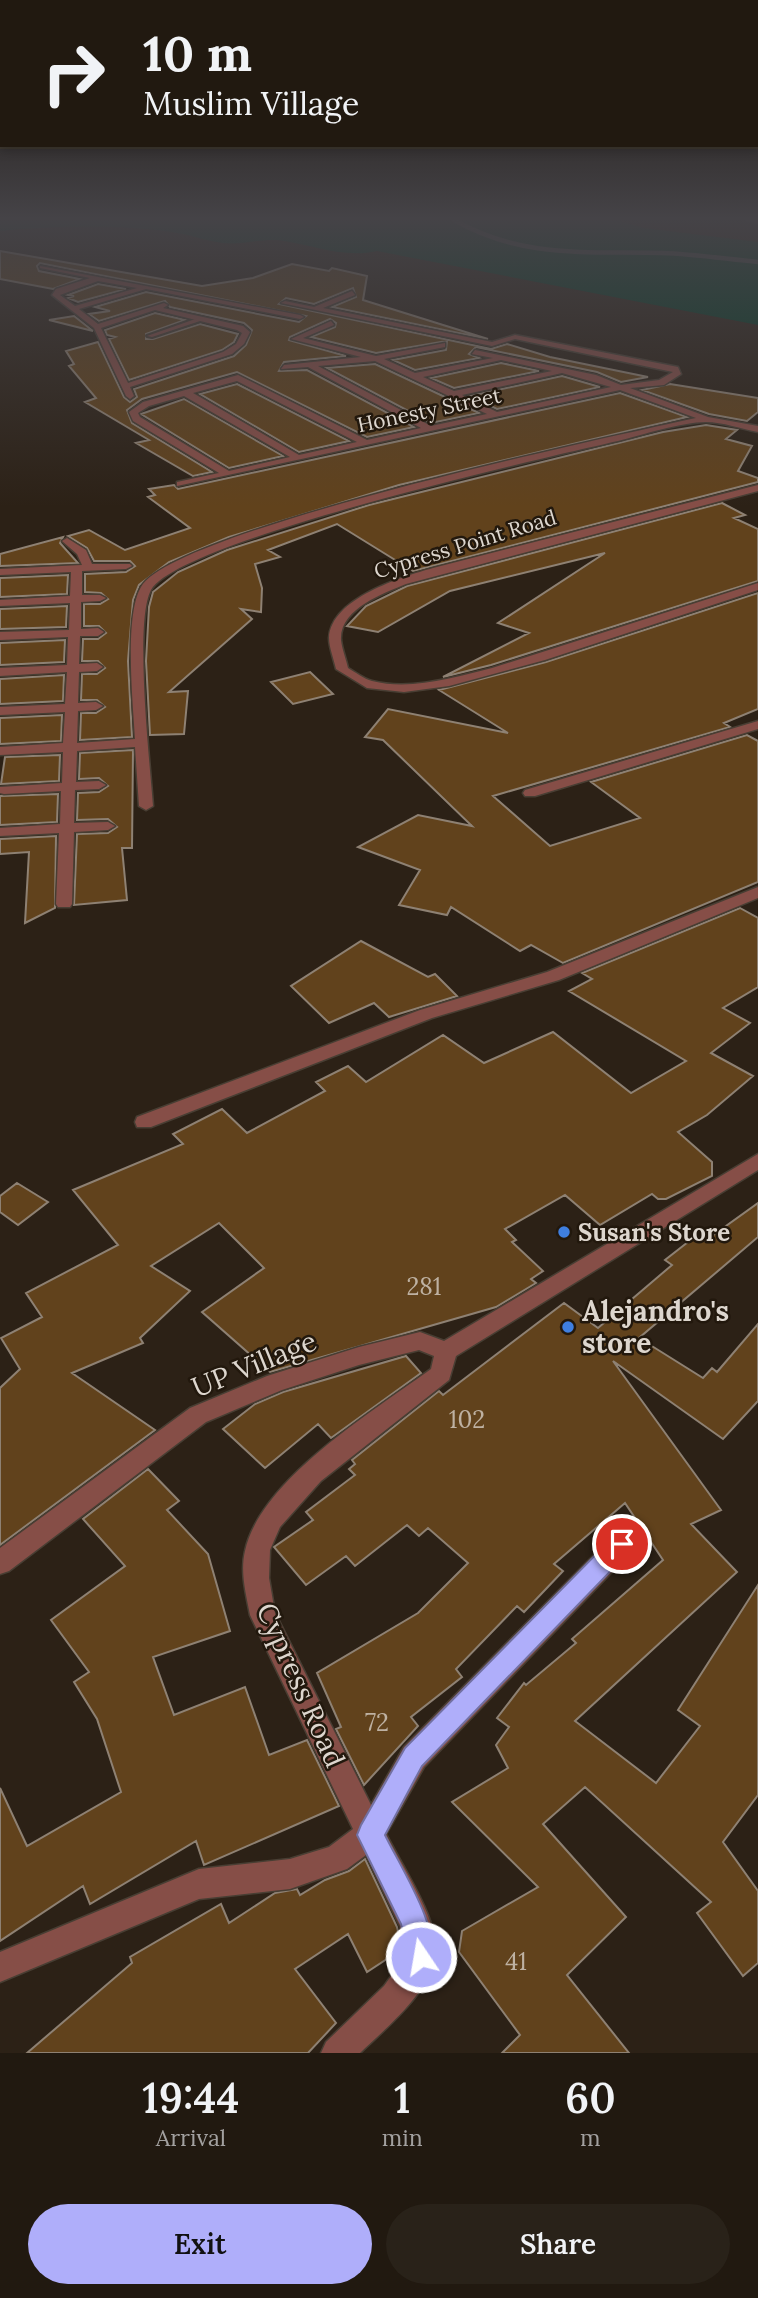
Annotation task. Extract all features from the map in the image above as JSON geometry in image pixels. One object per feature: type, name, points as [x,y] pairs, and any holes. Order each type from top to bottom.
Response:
[{"type":"street","points":[[85,316],[97,327],[136,403],[136,419],[226,473]]},
{"type":"street","points":[[97,327],[131,316]]},
{"type":"street","points":[[126,386],[234,351],[245,336],[246,332],[240,328],[188,316]]},
{"type":"street","points":[[294,316],[343,326]]},
{"type":"street","points":[[321,321],[333,316]]},
{"type":"street","name":"Honesty Street","points":[[181,484],[623,387],[660,383],[678,372],[675,369],[515,337],[492,344],[353,316]]},
{"type":"street","points":[[331,323],[295,339],[376,358],[495,414]]},
{"type":"street","points":[[417,340],[455,348]]},
{"type":"street","points":[[284,367],[376,358],[442,345]]},
{"type":"street","points":[[468,350],[611,382],[706,419],[758,429]]},
{"type":"street","points":[[415,376],[507,358]]},
{"type":"street","points":[[308,364],[429,429]]},
{"type":"street","points":[[454,394],[565,371]]},
{"type":"street","points":[[136,403],[238,378],[364,442]]},
{"type":"street","points":[[184,392],[296,457]]},
{"type":"street","points":[[146,806],[139,647],[145,588],[156,576],[173,565],[211,549],[356,505],[612,438],[706,419]]},
{"type":"street","name":"Cypress Point Road","points":[[758,488],[460,565],[380,590],[343,617],[336,630],[334,647],[351,678],[365,685],[388,688],[426,686],[507,670],[758,586]]},
{"type":"street","points":[[64,904],[76,599],[83,567],[82,552],[68,541]]},
{"type":"street","points":[[0,572],[126,566]]},
{"type":"street","points":[[0,603],[100,598]]},
{"type":"street","points":[[0,636],[97,632]]},
{"type":"street","points":[[0,672],[97,667]]},
{"type":"street","points":[[0,711],[96,706]]},
{"type":"street","points":[[530,793],[758,724]]},
{"type":"street","points":[[0,751],[142,743]]},
{"type":"street","points":[[4,790],[99,785]]},
{"type":"street","points":[[0,832],[108,826]]},
{"type":"street","points":[[144,1122],[426,1014],[553,976],[758,892]]},
{"type":"street","points":[[446,1351],[758,1161]]},
{"type":"street","name":"UP Village","points":[[0,1563],[198,1415],[275,1382],[359,1356],[420,1341],[446,1351]]},
{"type":"street","name":"Cypress Road","points":[[337,2053],[408,1979],[421,1957],[414,1922],[263,1615],[254,1570],[259,1542],[268,1522],[291,1494],[441,1374],[446,1351]]},
{"type":"street","points":[[0,1967],[199,1884],[290,1874],[337,1859],[370,1835],[414,1757],[622,1544]]},
{"type":"lane","points":[[150,336],[201,319]]},
{"type":"green space","points":[[711,316],[758,316],[758,325]]},
{"type":"building","points":[[74,316],[93,331],[49,320]]},
{"type":"building","points":[[92,316],[116,316],[99,321]]},
{"type":"building","points":[[147,316],[167,316],[185,320],[146,334],[146,339],[200,324],[238,334],[234,342],[222,350],[129,380],[109,339],[115,337],[107,335],[105,330]]},
{"type":"building","points":[[211,316],[267,316],[299,322],[306,316],[335,316],[491,349],[507,344],[550,357],[648,377],[621,382],[597,372],[476,347],[469,354],[479,358],[415,370],[393,360],[446,350],[447,341],[376,353],[311,337],[335,327],[336,323],[330,319],[290,337],[289,340],[346,356],[284,362],[279,371],[307,370],[414,427],[367,437],[237,372],[142,399],[127,410],[132,423],[212,472],[193,476],[136,443],[149,440],[85,402],[96,398],[69,366],[74,364],[66,351],[98,342],[124,397],[130,402],[137,397],[134,389],[234,356],[246,345],[252,330],[244,323]]},
{"type":"building","points":[[375,316],[414,316],[488,339]]},
{"type":"building","points":[[501,363],[539,371],[454,388],[431,378]]},
{"type":"building","points":[[375,364],[479,413],[431,423],[327,368]]},
{"type":"building","points":[[562,376],[600,387],[497,409],[470,396]]},
{"type":"building","points":[[237,384],[349,441],[299,452],[200,394]]},
{"type":"building","points":[[670,384],[758,398],[758,412],[747,421],[709,414],[642,390]]},
{"type":"building","points":[[620,393],[687,417],[399,485],[229,537],[169,562],[139,585],[133,600],[128,661],[132,737],[80,740],[81,713],[96,713],[105,707],[97,700],[81,700],[82,674],[97,674],[105,668],[98,661],[82,661],[83,639],[98,639],[106,633],[99,626],[84,626],[84,604],[100,604],[108,599],[101,593],[85,592],[85,574],[126,572],[135,566],[130,561],[94,561],[87,548],[68,536],[89,530],[125,550],[190,528],[148,497],[155,495],[149,489],[174,485],[178,489]]},
{"type":"building","points":[[184,399],[283,456],[229,468],[141,414]]},
{"type":"building","points":[[706,425],[737,430],[726,439],[752,446],[738,471],[758,478],[758,482],[413,571],[337,524],[268,550],[280,557],[255,564],[262,588],[261,612],[241,609],[252,619],[169,692],[188,691],[184,734],[150,735],[146,661],[149,607],[153,592],[178,572],[227,550],[369,505],[663,432]]},
{"type":"building","points":[[722,503],[745,515],[734,518],[758,529],[758,581],[491,665],[443,677],[529,633],[498,623],[605,553],[450,591],[378,632],[347,626],[366,606],[407,586]]},
{"type":"building","points":[[63,537],[60,543],[78,563],[0,566],[0,554]]},
{"type":"building","points":[[68,575],[67,594],[0,597],[0,578]]},
{"type":"building","points":[[758,593],[758,709],[724,723],[730,727],[493,796],[550,846],[640,818],[591,782],[747,735],[758,741],[758,882],[563,963],[531,945],[520,951],[451,907],[447,915],[399,905],[420,870],[358,847],[418,815],[472,826],[383,740],[365,737],[388,709],[508,733],[439,690],[546,662]]},
{"type":"building","points":[[67,606],[66,627],[0,629],[0,609]]},
{"type":"building","points":[[65,640],[64,662],[0,665],[0,643]]},
{"type":"building","points":[[310,672],[333,694],[293,704],[271,682]]},
{"type":"building","points":[[64,675],[63,701],[0,704],[0,679]]},
{"type":"building","points":[[62,715],[61,741],[0,744],[0,718]]},
{"type":"building","points":[[133,750],[132,848],[122,848],[127,900],[74,905],[77,834],[108,833],[117,827],[108,819],[77,820],[78,793],[99,792],[108,786],[99,778],[79,779],[80,753]]},
{"type":"building","points":[[60,755],[59,781],[1,784],[5,757]]},
{"type":"building","points":[[58,794],[57,822],[0,825],[0,796]]},
{"type":"building","points":[[56,836],[55,908],[25,923],[29,852],[0,854],[0,839]]},
{"type":"building","points":[[740,908],[758,918],[758,987],[723,1008],[750,1023],[711,1053],[753,1076],[707,1115],[678,1132],[712,1162],[712,1176],[666,1199],[658,1199],[652,1194],[600,1225],[565,1195],[505,1229],[516,1240],[512,1242],[543,1271],[531,1279],[536,1283],[496,1307],[270,1372],[202,1312],[264,1268],[219,1223],[151,1266],[190,1291],[140,1338],[143,1343],[72,1373],[155,1430],[0,1545],[0,1388],[20,1369],[1,1338],[42,1317],[26,1293],[118,1245],[73,1190],[183,1144],[173,1134],[222,1109],[247,1133],[325,1091],[316,1082],[348,1066],[366,1082],[443,1035],[484,1063],[553,1032],[631,1093],[686,1061],[569,991],[592,979],[582,973]]},
{"type":"building","points":[[361,941],[428,977],[435,974],[457,996],[389,1017],[374,1003],[329,1023],[291,986]]},
{"type":"building","points":[[17,1183],[48,1202],[18,1225],[0,1212],[0,1196]]},
{"type":"building","points":[[758,1203],[758,1237],[639,1338],[703,1378],[712,1368],[717,1372],[758,1324],[758,1401],[723,1439],[613,1361],[721,1510],[691,1524],[737,1572],[575,1721],[656,1783],[700,1726],[678,1710],[758,1585],[758,1795],[723,1842],[758,1891],[758,1963],[743,1976],[697,1913],[711,1902],[585,1787],[543,1824],[626,1917],[567,1975],[629,2053],[502,2053],[520,2035],[459,1952],[462,1931],[538,1887],[452,1802],[508,1768],[496,1745],[509,1727],[497,1718],[524,1683],[526,1685],[576,1643],[572,1639],[663,1560],[625,1503],[554,1564],[563,1571],[524,1612],[517,1606],[456,1669],[462,1677],[411,1717],[418,1726],[364,1785],[336,1729],[341,1727],[317,1673],[418,1613],[468,1563],[428,1528],[419,1536],[407,1525],[355,1566],[346,1556],[306,1585],[274,1547],[313,1520],[306,1512],[355,1475],[349,1469],[355,1464],[352,1460],[439,1391],[443,1395],[564,1303],[598,1328],[672,1265],[665,1260],[697,1235],[705,1241]]},
{"type":"building","points":[[406,1356],[421,1373],[331,1438],[318,1424],[265,1468],[223,1429],[255,1404],[283,1392]]},
{"type":"building","points":[[148,1469],[179,1501],[167,1510],[208,1554],[230,1631],[153,1657],[174,1715],[245,1687],[269,1755],[307,1740],[339,1806],[204,1865],[196,1841],[90,1904],[83,1886],[0,1941],[0,1788],[27,1846],[121,1792],[97,1719],[74,1682],[89,1672],[51,1620],[125,1566],[83,1519]]},
{"type":"building","points":[[365,1859],[397,1927],[402,1949],[367,1972],[348,1934],[295,1969],[336,2023],[308,2053],[27,2053],[132,1963],[130,1957],[221,1904],[229,1923],[275,1893],[297,1889],[300,1895],[325,1880],[349,1871]]},
{"type":"place","name":"Susan's Store","points":[[564,1232]]},
{"type":"place","name":"Alejandro's store","points":[[568,1327]]},
{"type":"route","points":[[421,1957],[414,1922],[370,1835],[414,1757],[622,1544]]}]
